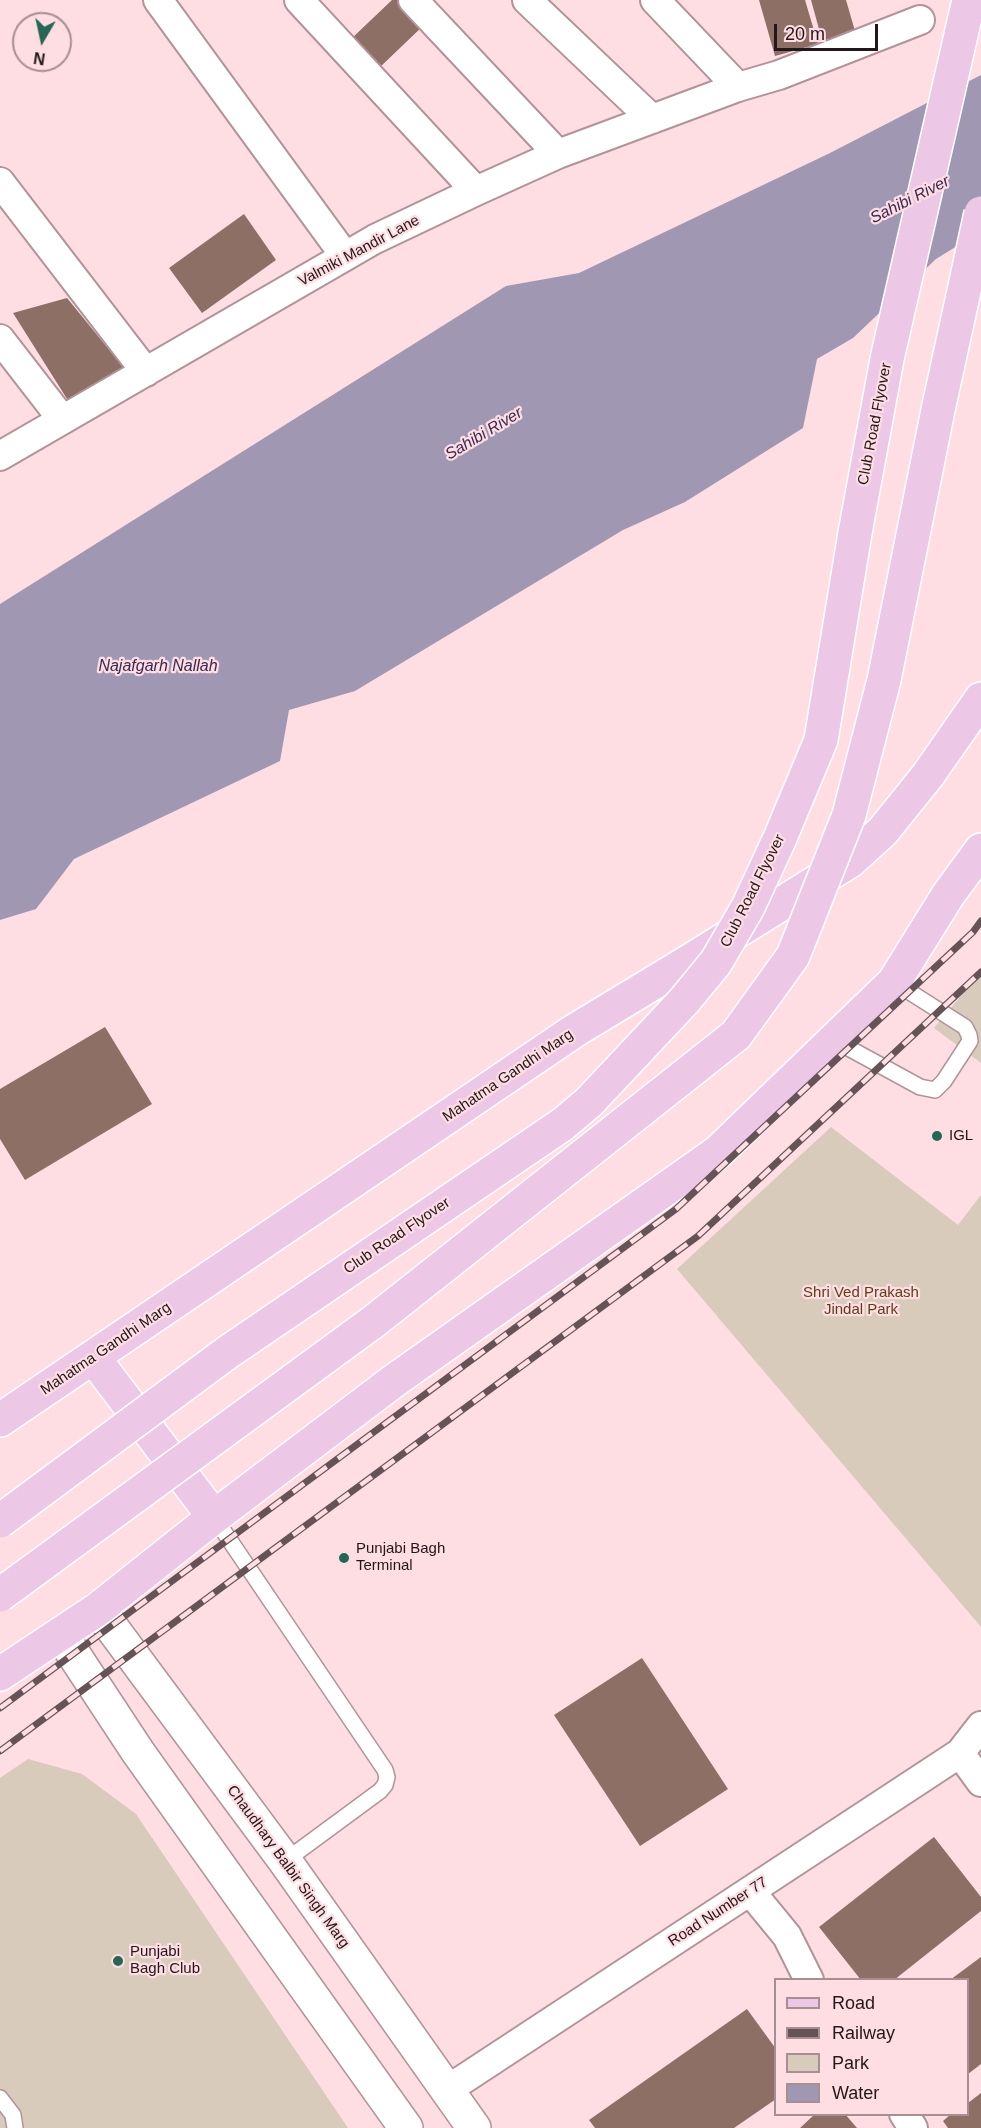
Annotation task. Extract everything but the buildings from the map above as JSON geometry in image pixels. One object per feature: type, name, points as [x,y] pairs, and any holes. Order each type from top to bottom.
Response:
[{"type":"main road","name":"Club Road Flyover","points":[[0,1521],[228,1352],[562,1124],[589,1102],[684,1001],[716,962],[748,907],[821,740],[855,533],[887,360],[969,0]]},
{"type":"main road","points":[[0,1595],[373,1322],[736,1035],[793,956],[849,815],[884,680],[938,410],[981,213]]},
{"type":"main road","name":"Mahatma Gandhi Marg","points":[[0,1420],[574,1031],[850,861],[883,831],[928,775],[981,699]]},
{"type":"main road","points":[[0,1674],[98,1609],[214,1517],[395,1380],[718,1152],[894,982],[948,895],[981,850]]},
{"type":"main road","points":[[93,1357],[214,1517]]},
{"type":"street","points":[[158,0],[345,256]]},
{"type":"street","points":[[299,0],[476,191]]},
{"type":"street","points":[[413,0],[558,154]]},
{"type":"street","points":[[527,0],[652,119]]},
{"type":"street","points":[[655,0],[738,87]]},
{"type":"street","name":"Valmiki Mandir Lane","points":[[0,456],[375,239],[476,191],[558,154],[738,87],[779,75],[921,20]]},
{"type":"street","points":[[0,182],[146,372]]},
{"type":"street","points":[[0,339],[62,419]]},
{"type":"street","name":"Chaudhary Balbir Singh Marg","points":[[98,1609],[285,1860],[474,2128]]},
{"type":"street","points":[[61,1635],[138,1752],[406,2128]]},
{"type":"street","name":"Road Number 77","points":[[447,2090],[960,1753],[981,1725]]},
{"type":"street","points":[[960,1753],[981,1782]]},
{"type":"street","points":[[750,1891],[787,1936],[808,1978]]},
{"type":"lane","points":[[834,1040],[920,1087],[935,1090],[944,1081],[970,1041],[969,1035],[965,1028],[894,982]]},
{"type":"lane","points":[[214,1517],[385,1770],[387,1777],[380,1791],[285,1860]]},
{"type":"lane","points":[[0,2098],[13,2115],[15,2128]]},
{"type":"green space","points":[[981,972],[981,1063],[934,1028]]},
{"type":"green space","name":"Shri Ved Prakash Jindal Park","points":[[831,1127],[958,1225],[981,1195],[981,1627],[677,1269]]},
{"type":"green space","name":"Punjabi Bagh Club","points":[[28,1759],[82,1774],[136,1814],[348,2128],[0,2128],[0,1778]]},
{"type":"water","name":"Najafgarh Nallah","points":[[981,75],[981,231],[936,259],[853,338],[817,359],[803,428],[685,502],[623,530],[355,691],[289,710],[280,761],[74,859],[36,909],[0,920],[0,604],[506,286],[579,273],[830,153]]},
{"type":"railway","points":[[0,1708],[676,1209],[973,932],[981,921]]},
{"type":"railway","points":[[0,1751],[698,1236],[981,972]]},
{"type":"place","name":"IGL","points":[[937,1136]]},
{"type":"place","name":"Punjabi Bagh Terminal","points":[[344,1558]]},
{"type":"place","name":"Punjabi Bagh Club","points":[[118,1961]]},
{"type":"water label","name":"Sahibi River","points":[[910,200]]},
{"type":"water label","name":"Sahibi River","points":[[484,434]]}]
